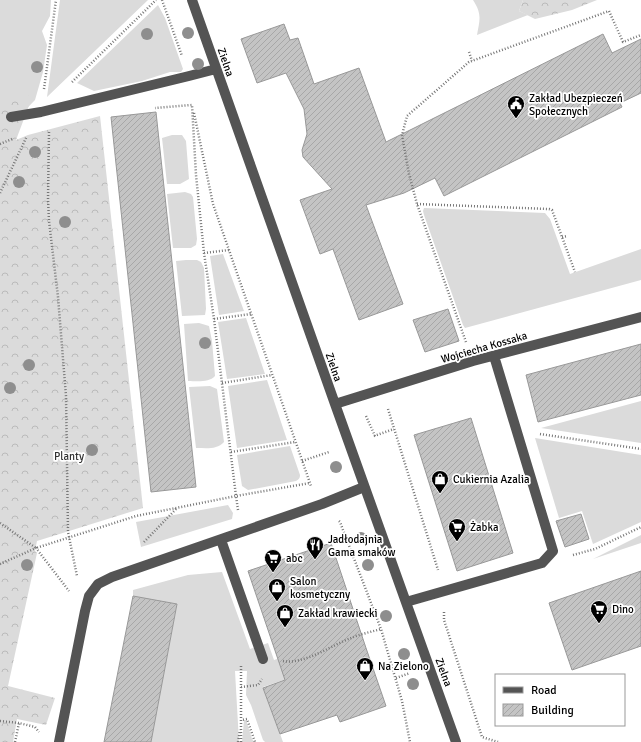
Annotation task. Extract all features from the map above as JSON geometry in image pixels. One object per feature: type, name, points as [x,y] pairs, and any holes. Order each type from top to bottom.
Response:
[{"type":"street","name":"Zielna","points":[[192,0],[334,404],[456,742]]},
{"type":"street","points":[[11,117],[41,112],[216,69]]},
{"type":"street","name":"Wojciecha Kossaka","points":[[334,404],[473,361],[641,317]]},
{"type":"street","points":[[406,602],[542,563],[553,551],[494,356]]},
{"type":"street","points":[[59,742],[85,611],[89,596],[98,584],[112,577],[242,533],[364,487]]},
{"type":"street","points":[[220,540],[264,659]]},
{"type":"path","points":[[0,193],[29,131],[41,112],[56,0]]},
{"type":"path","points":[[68,86],[156,0]]},
{"type":"path","points":[[162,0],[189,76]]},
{"type":"path","points":[[473,361],[416,204],[402,136],[406,116],[469,62],[609,11],[623,42],[641,35]]},
{"type":"path","points":[[469,52],[472,61]]},
{"type":"path","points":[[242,533],[204,254],[196,175],[192,105],[213,204],[310,483],[322,504],[340,522],[381,629],[402,701],[410,742]]},
{"type":"path","points":[[49,130],[48,214],[66,396],[68,532],[85,611]]},
{"type":"path","points":[[416,204],[552,210],[575,272]]},
{"type":"path","points":[[562,237],[567,236]]},
{"type":"path","points":[[204,254],[229,250]]},
{"type":"path","points":[[214,319],[251,314]]},
{"type":"path","points":[[222,383],[272,375]]},
{"type":"path","points":[[537,433],[641,449]]},
{"type":"path","points":[[230,452],[295,442]]},
{"type":"path","points":[[0,564],[36,548],[136,516],[310,483]]},
{"type":"path","points":[[143,566],[140,546],[177,508]]},
{"type":"path","points":[[332,524],[340,522]]},
{"type":"path","points":[[0,523],[36,548],[85,611]]},
{"type":"path","points":[[542,563],[595,549],[641,527]]},
{"type":"path","points":[[264,659],[271,657],[294,661],[316,655],[350,638],[381,629]]},
{"type":"path","points":[[239,742],[241,720],[241,663]]},
{"type":"path","points":[[241,720],[247,719],[256,742]]},
{"type":"path","points":[[0,721],[19,723],[35,727],[43,737]]},
{"type":"path","points":[[15,742],[19,723]]},
{"type":"green space","points":[[0,0],[51,0],[50,16],[42,31],[47,45],[43,72],[35,100],[0,136]]},
{"type":"green space","points":[[60,0],[148,0],[47,97]]},
{"type":"green space","points":[[473,0],[523,0],[519,11],[528,15],[477,35],[480,17]]},
{"type":"green space","points":[[523,0],[597,0],[572,10],[535,19],[519,11]]},
{"type":"green space","points":[[158,5],[165,18],[183,69],[181,72],[170,72],[142,81],[94,91],[77,83]]},
{"type":"green space","name":"Planty","points":[[33,95],[16,140],[28,135],[100,116],[143,508],[37,541],[35,551],[37,553],[8,686],[55,698],[46,725],[17,719],[13,742],[0,742],[0,101]]},
{"type":"green space","points":[[172,135],[182,135],[186,141],[189,179],[180,184],[167,184],[162,138]]},
{"type":"green space","points":[[185,192],[191,194],[193,197],[197,239],[196,245],[191,248],[173,248],[167,194]]},
{"type":"green space","points":[[424,208],[545,213],[550,219],[570,274],[641,249],[641,280],[465,328],[424,215]]},
{"type":"green space","points":[[223,254],[244,311],[219,315],[210,256]]},
{"type":"green space","points":[[197,260],[201,262],[204,268],[205,315],[182,316],[176,261]]},
{"type":"green space","points":[[246,318],[265,374],[227,379],[218,322]]},
{"type":"green space","points":[[199,323],[209,326],[215,376],[206,381],[188,381],[184,324]]},
{"type":"green space","points":[[267,380],[287,440],[237,448],[228,386]]},
{"type":"green space","points":[[210,386],[217,389],[224,442],[215,447],[196,448],[189,387]]},
{"type":"green space","points":[[641,401],[641,443],[541,428]]},
{"type":"green space","points":[[535,438],[641,455],[641,522],[593,544],[582,511],[559,518]]},
{"type":"green space","points":[[290,446],[300,475],[298,480],[248,490],[242,486],[237,455]]},
{"type":"green space","points":[[228,505],[233,513],[232,519],[141,547],[136,522]]},
{"type":"green space","points":[[641,535],[641,543],[593,559]]},
{"type":"green space","points":[[222,572],[250,649],[268,643],[274,660],[359,632],[367,652],[263,687],[283,742],[265,742],[263,740],[246,695],[247,671],[235,671],[239,742],[151,742],[177,605],[133,596],[133,590],[188,575]]},
{"type":"green space","points":[[244,720],[246,720],[254,742],[242,742]]},
{"type":"building","points":[[284,24],[290,40],[298,38],[314,84],[359,68],[386,142],[603,34],[612,53],[641,39],[641,93],[620,103],[622,107],[444,196],[435,178],[404,193],[366,205],[403,304],[359,320],[333,249],[320,254],[300,200],[332,189],[303,157],[302,150],[307,134],[304,109],[286,73],[257,83],[241,39]]},
{"type":"building","points":[[156,112],[196,487],[151,492],[111,117]]},
{"type":"building","points":[[448,309],[459,341],[425,352],[413,320]]},
{"type":"building","points":[[641,344],[641,395],[538,422],[526,375]]},
{"type":"building","points":[[471,418],[513,553],[457,571],[414,435]]},
{"type":"building","points":[[581,514],[589,539],[565,547],[556,521]]},
{"type":"building","points":[[331,543],[386,706],[340,722],[337,715],[280,734],[263,688],[285,680],[248,571]]},
{"type":"building","name":"Dino","points":[[641,571],[641,646],[572,670],[549,603]]},
{"type":"building","points":[[133,596],[177,604],[151,742],[104,742]]},
{"type":"place","name":"Zakład Ubezpieczeń Społecznych","points":[[516,119]]},
{"type":"place","name":"Cukiernia Azalia","points":[[440,494]]},
{"type":"place","name":"Żabka","points":[[457,542]]},
{"type":"place","name":"Jadłodajnia Gama smaków","points":[[315,560]]},
{"type":"place","name":"abc","points":[[273,573]]},
{"type":"place","name":"Salon kosmetyczny","points":[[277,602]]},
{"type":"place","name":"Dino","points":[[599,624]]},
{"type":"place","name":"Zakład krawiecki","points":[[285,628]]},
{"type":"place","name":"Na Zielono","points":[[365,681]]}]
